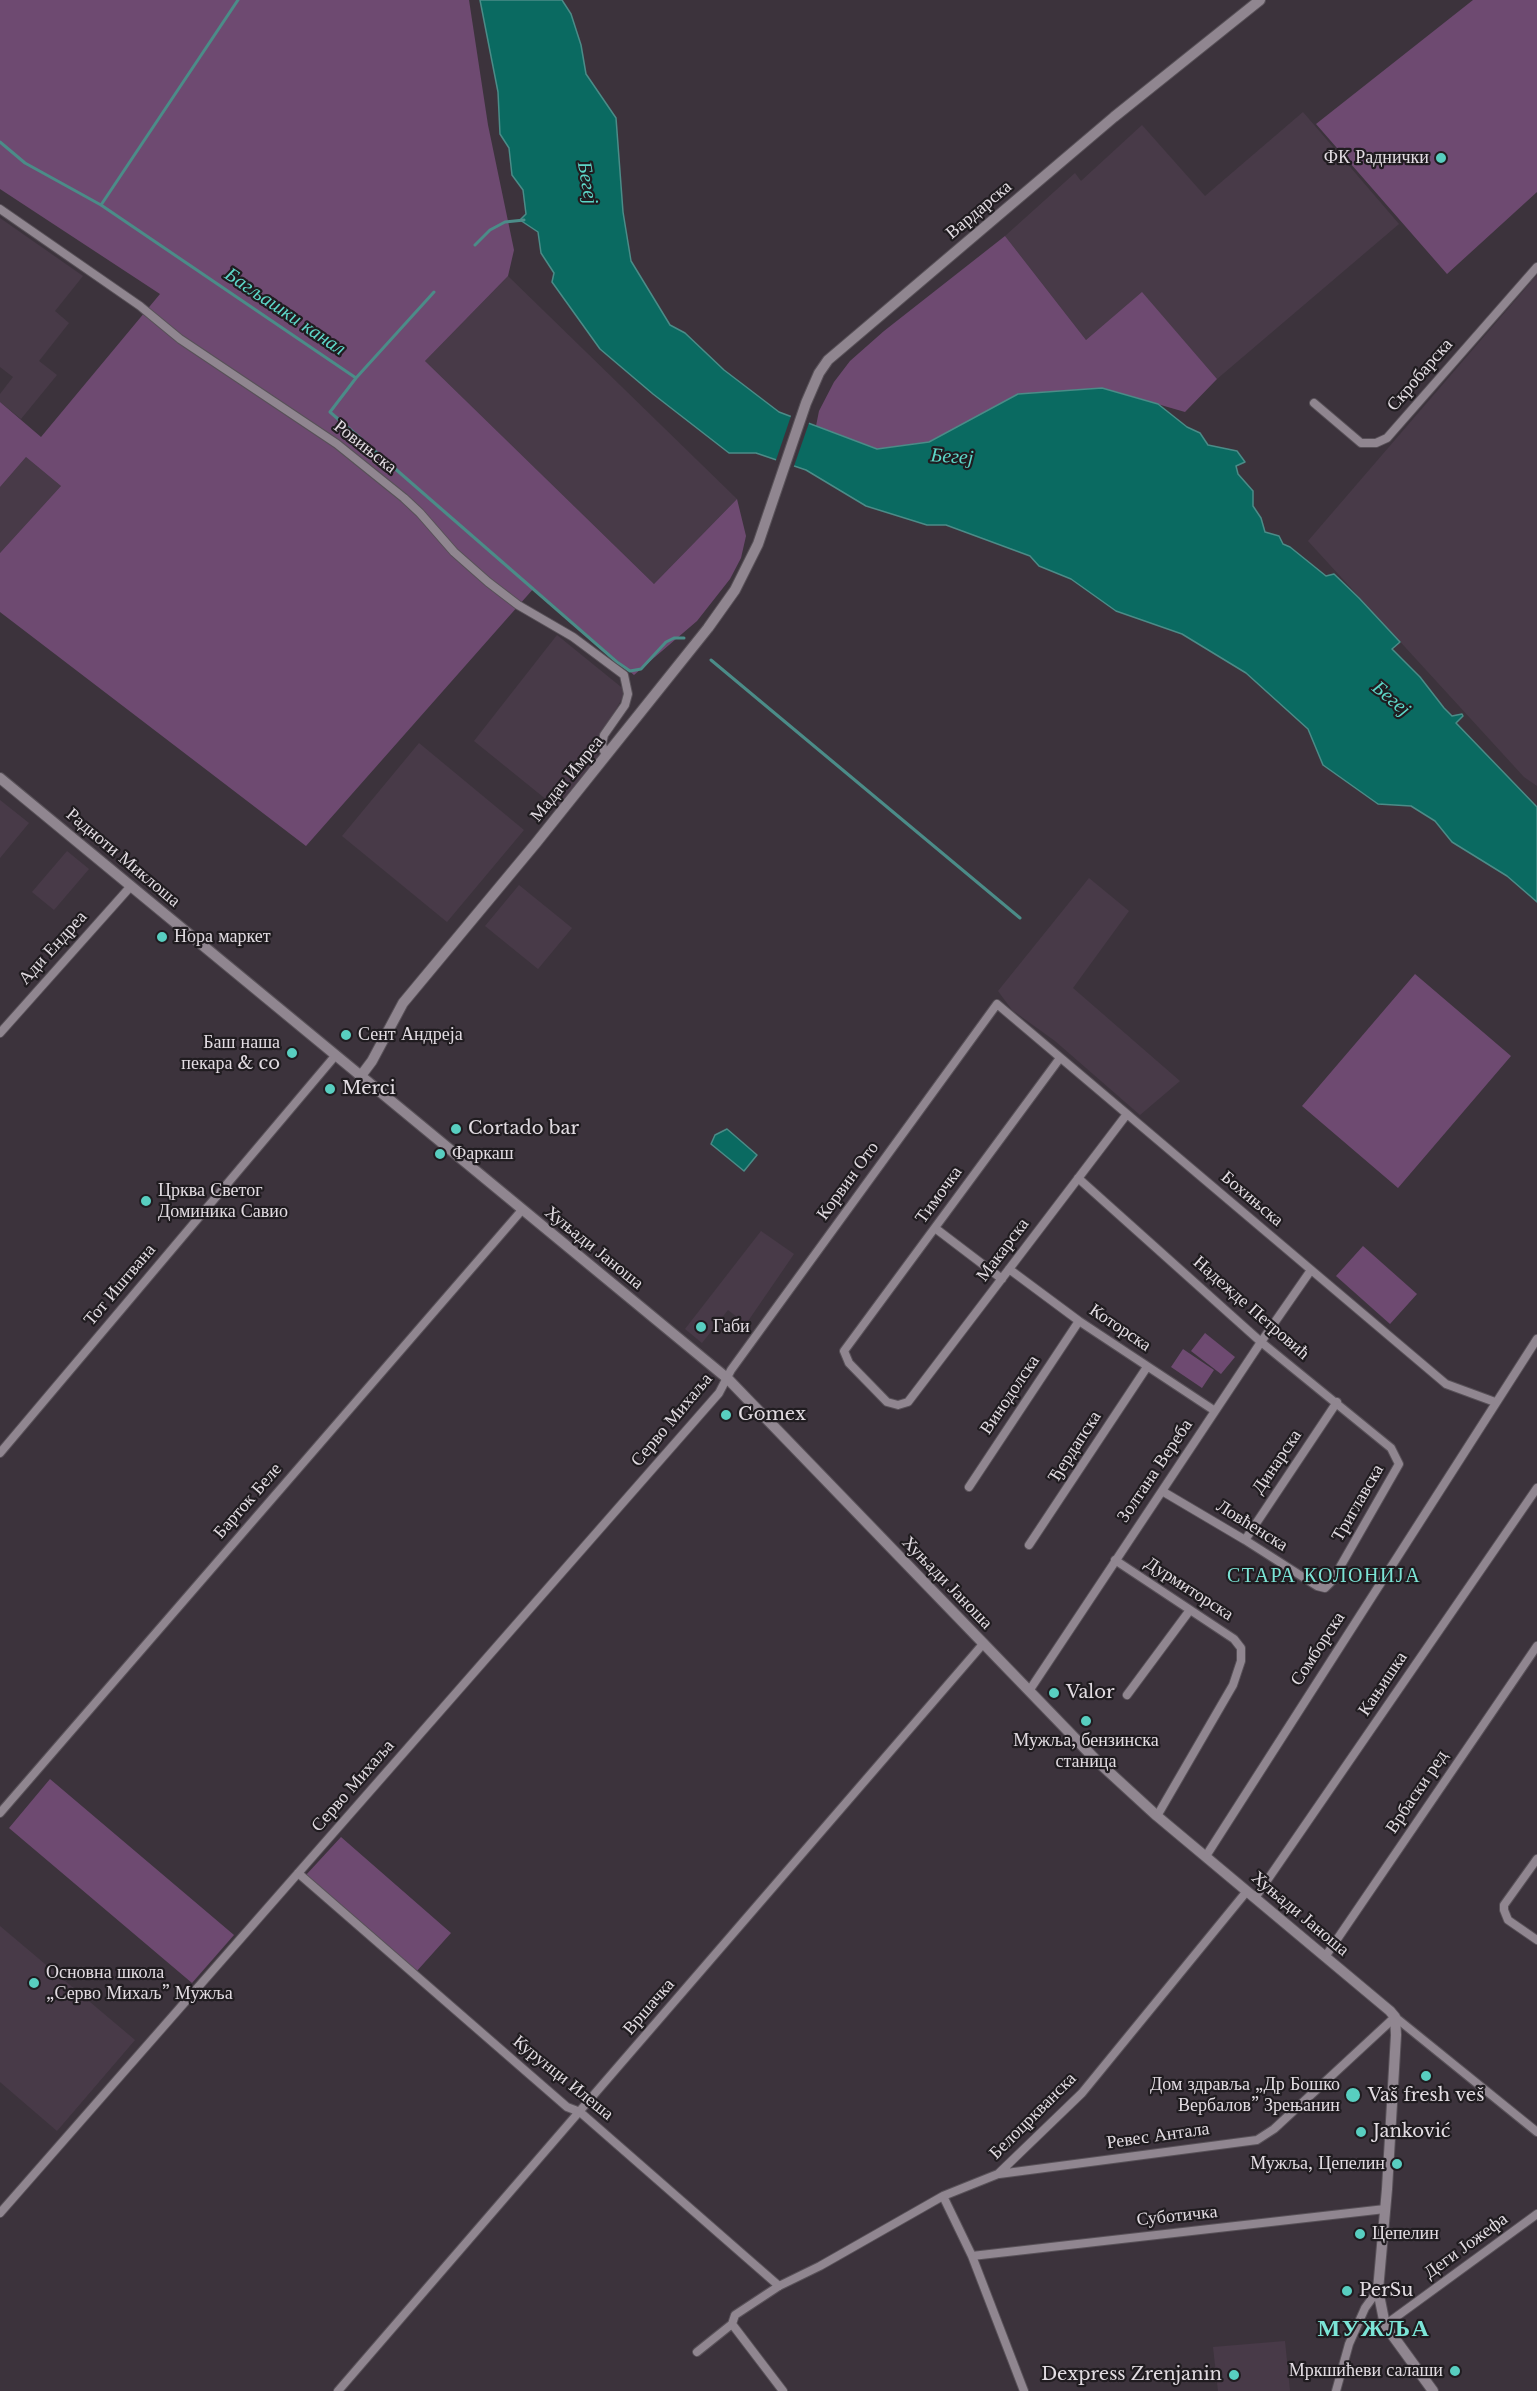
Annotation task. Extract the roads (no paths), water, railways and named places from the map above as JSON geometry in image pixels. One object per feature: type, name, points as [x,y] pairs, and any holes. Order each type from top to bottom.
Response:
[{"type":"street","name":"Вардарска","points":[[777,488],[806,403],[819,373],[840,348],[1114,117],[1260,0]]},
{"type":"street","name":"Ровињска","points":[[0,209],[140,306],[180,339],[337,444],[404,498],[454,552],[488,582],[518,605],[573,637],[624,675],[628,694],[625,705],[604,735],[602,744],[604,751],[608,753]]},
{"type":"street","name":"Скробарска","points":[[1314,403],[1361,443],[1376,443],[1387,438],[1537,267]]},
{"type":"street","name":"Мадач Имреа","points":[[360,1077],[372,1061],[403,1003],[608,753],[708,628],[735,590],[758,544],[777,488]]},
{"type":"street","name":"Радноти Миклоша","points":[[0,778],[334,1056]]},
{"type":"street","name":"Ади Ендреа","points":[[0,1033],[131,886]]},
{"type":"street","name":"Бохињска","points":[[997,1004],[1446,1384],[1495,1402]]},
{"type":"street","name":"Корвин Ото","points":[[728,1379],[731,1370],[997,1004]]},
{"type":"street","name":"Хуњади Јаноша","points":[[334,1056],[728,1379],[1096,1760],[1157,1816],[1382,2003],[1395,2017],[1537,2132]]},
{"type":"street","name":"Тот Иштвана","points":[[0,1453],[334,1056]]},
{"type":"street","name":"Тимочка","points":[[904,1404],[895,1405],[887,1402],[849,1363],[844,1351],[1060,1058]]},
{"type":"street","name":"Макарска","points":[[904,1404],[1002,1279],[1126,1114]]},
{"type":"street","name":"Надежде Петровић","points":[[1078,1178],[1261,1342],[1392,1448],[1399,1464]]},
{"type":"street","name":"Барток Беле","points":[[0,1813],[522,1210]]},
{"type":"street","points":[[935,1228],[1002,1279]]},
{"type":"street","name":"Которска","points":[[1009,1269],[1079,1321],[1215,1411]]},
{"type":"street","name":"Золтана Вереба","points":[[1029,1691],[1311,1270]]},
{"type":"street","name":"Винодолска","points":[[969,1487],[1079,1321]]},
{"type":"street","name":"Сомборска","points":[[1206,1856],[1537,1339]]},
{"type":"street","name":"Ђердапска","points":[[1029,1545],[1147,1366]]},
{"type":"street","name":"Серво Михаља","points":[[0,2212],[719,1394],[728,1379]]},
{"type":"street","name":"Динарска","points":[[1245,1540],[1337,1402]]},
{"type":"street","name":"Триглавска","points":[[1325,1588],[1332,1581],[1399,1464]]},
{"type":"street","name":"Кањишка","points":[[1256,1898],[1537,1488]]},
{"type":"street","name":"Ловћенска","points":[[1162,1491],[1317,1586],[1325,1588]]},
{"type":"street","name":"Дурмиторска","points":[[1115,1560],[1234,1639],[1241,1648],[1241,1661],[1233,1685],[1157,1816]]},
{"type":"street","points":[[1127,1695],[1190,1610]]},
{"type":"street","name":"Вршачка","points":[[338,2391],[983,1644]]},
{"type":"street","name":"Врбаски ред","points":[[1325,1957],[1537,1646]]},
{"type":"street","points":[[1527,1660],[1537,1667]]},
{"type":"street","points":[[1537,1859],[1504,1905],[1508,1920],[1537,1940]]},
{"type":"street","name":"Курунци Илеша","points":[[298,1873],[567,2107],[580,2112],[779,2286]]},
{"type":"street","name":"Белоцркванска","points":[[732,2324],[735,2315],[779,2286],[820,2266],[943,2196],[998,2174],[1082,2093],[1246,1891]]},
{"type":"street","points":[[1395,2017],[1396,2035],[1378,2290],[1385,2325],[1433,2391]]},
{"type":"street","name":"Ревес Антала","points":[[998,2174],[1257,2140],[1274,2129],[1395,2017]]},
{"type":"street","points":[[943,2196],[972,2256],[1024,2391]]},
{"type":"street","name":"Суботичка","points":[[972,2256],[1385,2209]]},
{"type":"street","name":"Деги Јожефа","points":[[1385,2325],[1537,2214]]},
{"type":"street","points":[[1336,2391],[1349,2344],[1365,2308],[1378,2290]]},
{"type":"street","points":[[697,2352],[732,2324],[783,2391]]},
{"type":"water","name":"Бегеј","points":[[480,0],[562,0],[571,14],[581,45],[586,74],[616,118],[623,212],[631,261],[670,325],[685,333],[724,370],[779,412],[877,449],[929,442],[1018,394],[1102,388],[1158,404],[1187,427],[1200,433],[1208,445],[1237,451],[1245,462],[1236,466],[1238,474],[1253,491],[1253,506],[1261,518],[1265,532],[1279,536],[1283,544],[1326,576],[1334,574],[1359,598],[1400,642],[1392,649],[1420,677],[1452,716],[1462,714],[1463,716],[1456,723],[1537,807],[1537,902],[1507,876],[1452,842],[1435,821],[1411,806],[1378,804],[1323,765],[1308,729],[1246,673],[1182,634],[1116,611],[1071,579],[1039,566],[1030,556],[946,525],[927,525],[866,506],[806,470],[756,453],[729,453],[600,349],[552,282],[554,273],[541,253],[538,232],[520,220],[526,214],[523,190],[512,175],[509,148],[500,134],[498,92]]},
{"type":"water","points":[[727,1129],[757,1155],[744,1171],[711,1144],[715,1135]]},
{"type":"waterway","name":"Багљашки канал","points":[[101,205],[238,0]]},
{"type":"waterway","name":"Багљашки канал","points":[[0,142],[25,163],[101,205],[356,378],[434,292]]},
{"type":"waterway","points":[[475,245],[490,230],[505,222],[524,220]]},
{"type":"waterway","points":[[356,378],[330,412],[617,662],[630,671],[641,669],[666,642],[674,638],[684,638]]},
{"type":"waterway","points":[[711,660],[1020,918]]},
{"type":"place","name":"ФК Раднички","points":[[1441,158]]},
{"type":"place","name":"Нора маркет","points":[[162,937]]},
{"type":"place","name":"Сент Андреја","points":[[346,1035]]},
{"type":"place","name":"Баш наша пекара & co","points":[[292,1053]]},
{"type":"place","name":"Merci","points":[[330,1089]]},
{"type":"place","name":"Cortado bar","points":[[456,1129]]},
{"type":"place","name":"Фаркаш","points":[[440,1154]]},
{"type":"place","name":"Црква Светог Доминика Савио","points":[[146,1201]]},
{"type":"place","name":"Габи","points":[[701,1327]]},
{"type":"place","name":"Gomex","points":[[726,1415]]},
{"type":"place","name":"Valor","points":[[1054,1693]]},
{"type":"place","name":"Мужља, бензинска станица","points":[[1086,1721]]},
{"type":"place","name":"Основна школа „Серво Михаљ” Мужља","points":[[34,1983]]},
{"type":"place","name":"Vaš fresh veš","points":[[1426,2076]]},
{"type":"place","name":"Дом здравља „Др Бошко Вербалов” Зрењанин","points":[[1353,2095]]},
{"type":"place","name":"Janković","points":[[1361,2132]]},
{"type":"place","name":"Мужља, Цепелин","points":[[1397,2164]]},
{"type":"place","name":"Цепелин","points":[[1360,2234]]},
{"type":"place","name":"PerSu","points":[[1347,2291]]},
{"type":"place","name":"Мркшићеви салаши","points":[[1455,2371]]},
{"type":"place","name":"Dexpress Zrenjanin","points":[[1234,2375]]},
{"type":"district","name":"СТАРА КОЛОНИЈА","points":[[1324,1576]]},
{"type":"district","name":"МУЖЉА","points":[[1374,2329]]}]
